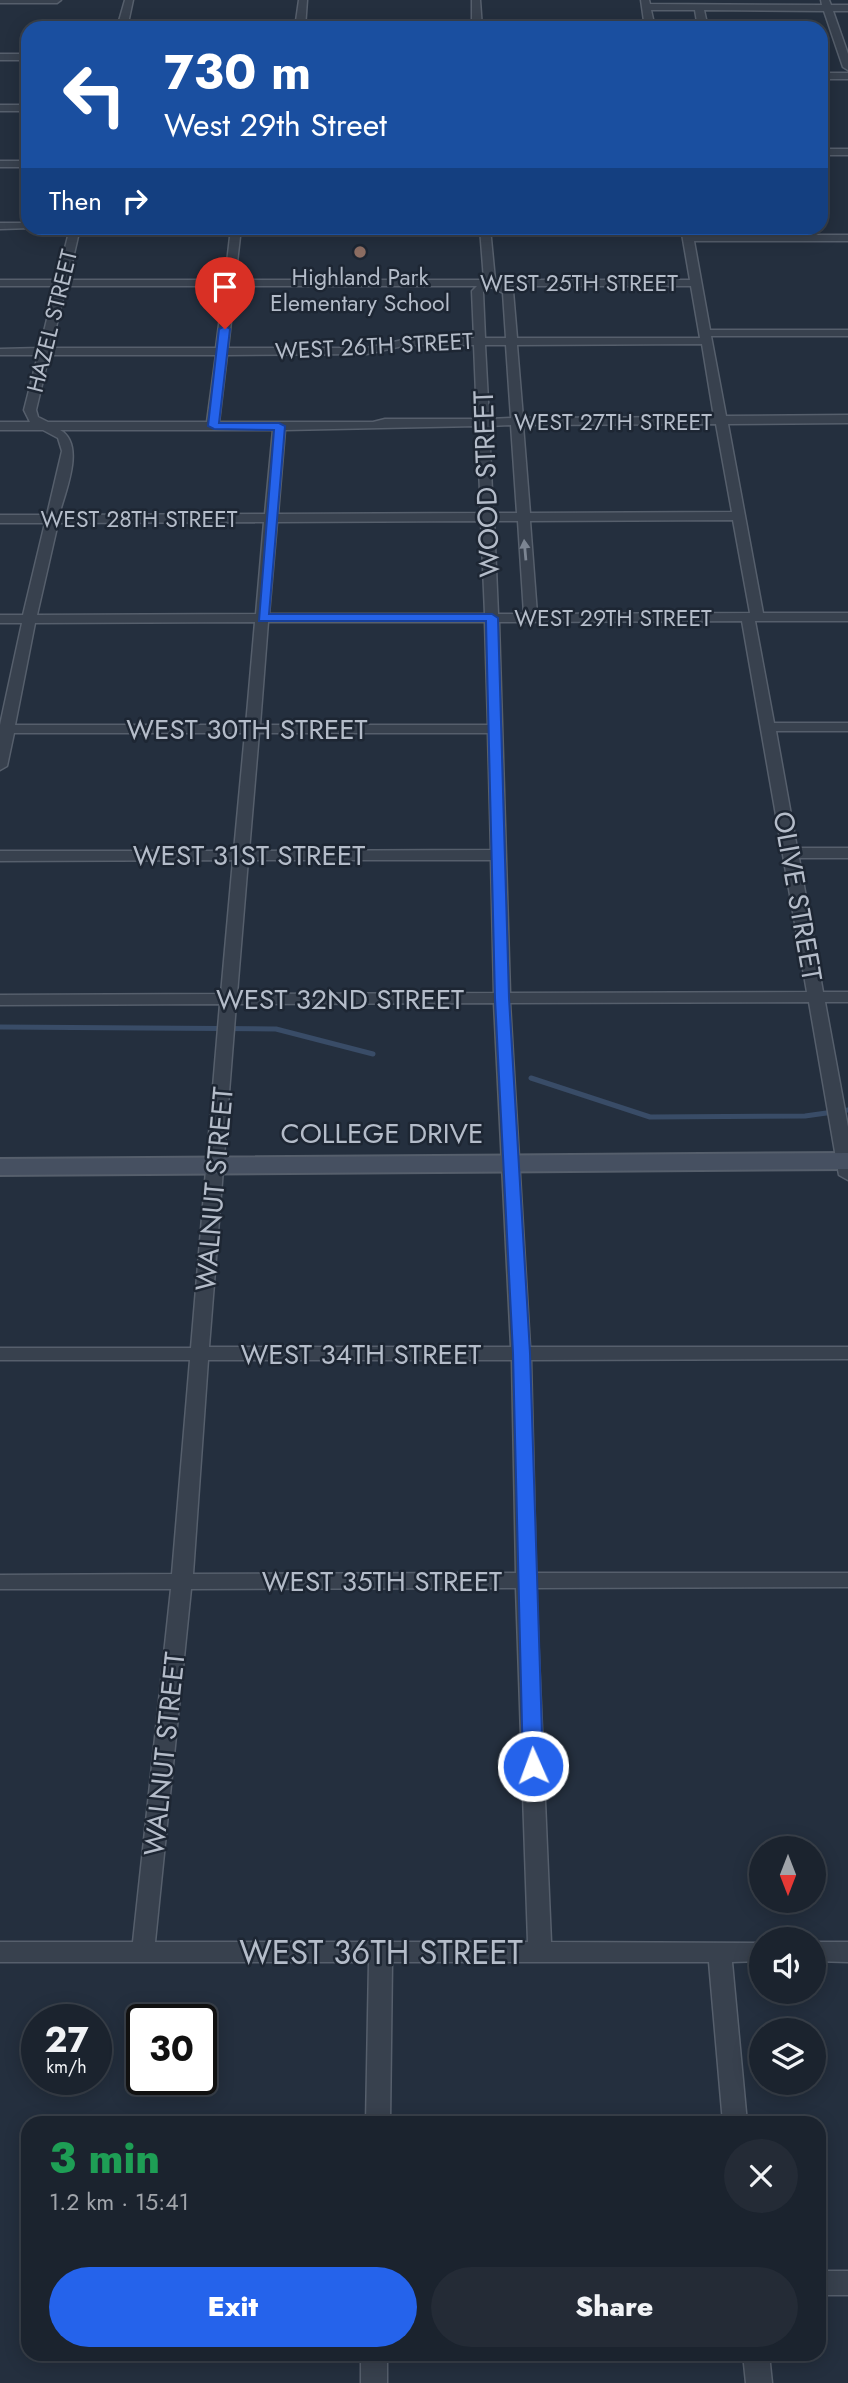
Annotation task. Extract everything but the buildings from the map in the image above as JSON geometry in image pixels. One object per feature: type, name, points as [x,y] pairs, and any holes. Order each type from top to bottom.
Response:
[{"type":"street","points":[[0,0],[57,0]]},
{"type":"street","points":[[124,21],[129,0]]},
{"type":"street","points":[[292,0],[309,0]]},
{"type":"street","points":[[301,21],[303,0]]},
{"type":"street","points":[[476,0],[477,21]]},
{"type":"street","points":[[649,21],[645,3],[699,7],[827,4],[848,8]]},
{"type":"street","points":[[827,4],[848,67]]},
{"type":"street","points":[[699,7],[702,21]]},
{"type":"street","points":[[0,57],[21,57]]},
{"type":"street","points":[[828,76],[848,76]]},
{"type":"street","points":[[0,108],[21,108]]},
{"type":"street","points":[[828,152],[848,152]]},
{"type":"street","points":[[0,164],[21,164]]},
{"type":"street","points":[[0,226],[21,226]]},
{"type":"street","name":"HAZEL STREET","points":[[0,766],[4,729],[68,451],[63,436],[33,419],[30,410],[73,235]]},
{"type":"street","points":[[214,426],[235,235]]},
{"type":"street","name":"WOOD STREET","points":[[486,235],[490,283]]},
{"type":"street","name":"OLIVE STREET","points":[[687,235],[739,516],[768,727],[847,1166]]},
{"type":"street","points":[[751,235],[848,238]]},
{"type":"street","name":"WEST 25TH STREET","points":[[0,283],[696,283]]},
{"type":"street","name":"WOOD STREET","points":[[490,283],[508,290],[531,618]]},
{"type":"street","name":"WOOD STREET","points":[[490,283],[477,291],[492,618],[502,998],[513,1164],[521,1353],[526,1581],[540,1952]]},
{"type":"street","name":"WEST 26TH STREET","points":[[0,352],[367,351],[407,342],[848,333]]},
{"type":"street","name":"WEST 27TH STREET","points":[[0,426],[279,426],[848,419]]},
{"type":"street","name":"WALNUT STREET","points":[[143,1952],[182,1581],[214,1166],[231,999],[279,426]]},
{"type":"street","name":"WEST 28TH STREET","points":[[0,519],[739,516]]},
{"type":"street","name":"WEST 29TH STREET","points":[[0,619],[848,617]]},
{"type":"street","points":[[768,727],[848,727]]},
{"type":"street","name":"WEST 30TH STREET","points":[[4,729],[494,729]]},
{"type":"street","points":[[791,853],[848,853]]},
{"type":"street","name":"WEST 31ST STREET","points":[[0,856],[498,855]]},
{"type":"street","name":"WEST 32ND STREET","points":[[0,1000],[848,997]]},
{"type":"street","name":"COLLEGE DRIVE","points":[[0,1167],[513,1164],[847,1166]]},
{"type":"street","name":"WEST 34TH STREET","points":[[0,1354],[848,1353]]},
{"type":"street","name":"WEST 35TH STREET","points":[[0,1582],[848,1580]]},
{"type":"street","name":"WEST 36TH STREET","points":[[0,1952],[749,1952]]},
{"type":"street","points":[[378,2116],[381,1952]]},
{"type":"street","points":[[720,1952],[734,2116]]},
{"type":"street","points":[[826,1952],[848,1952]]},
{"type":"street","points":[[826,2283],[848,2283]]},
{"type":"street","points":[[374,2361],[374,2383]]},
{"type":"street","points":[[757,2361],[760,2383]]},
{"type":"waterway","points":[[0,1027],[276,1029],[373,1054]]},
{"type":"waterway","points":[[531,1078],[650,1117],[805,1116],[848,1110]]},
{"type":"place","name":"Highland Park Elementary School","points":[[360,252]]},
{"type":"route","points":[[225,329],[214,426],[279,426],[263,618],[492,618],[502,998],[513,1164],[521,1353],[533,1766]]}]
